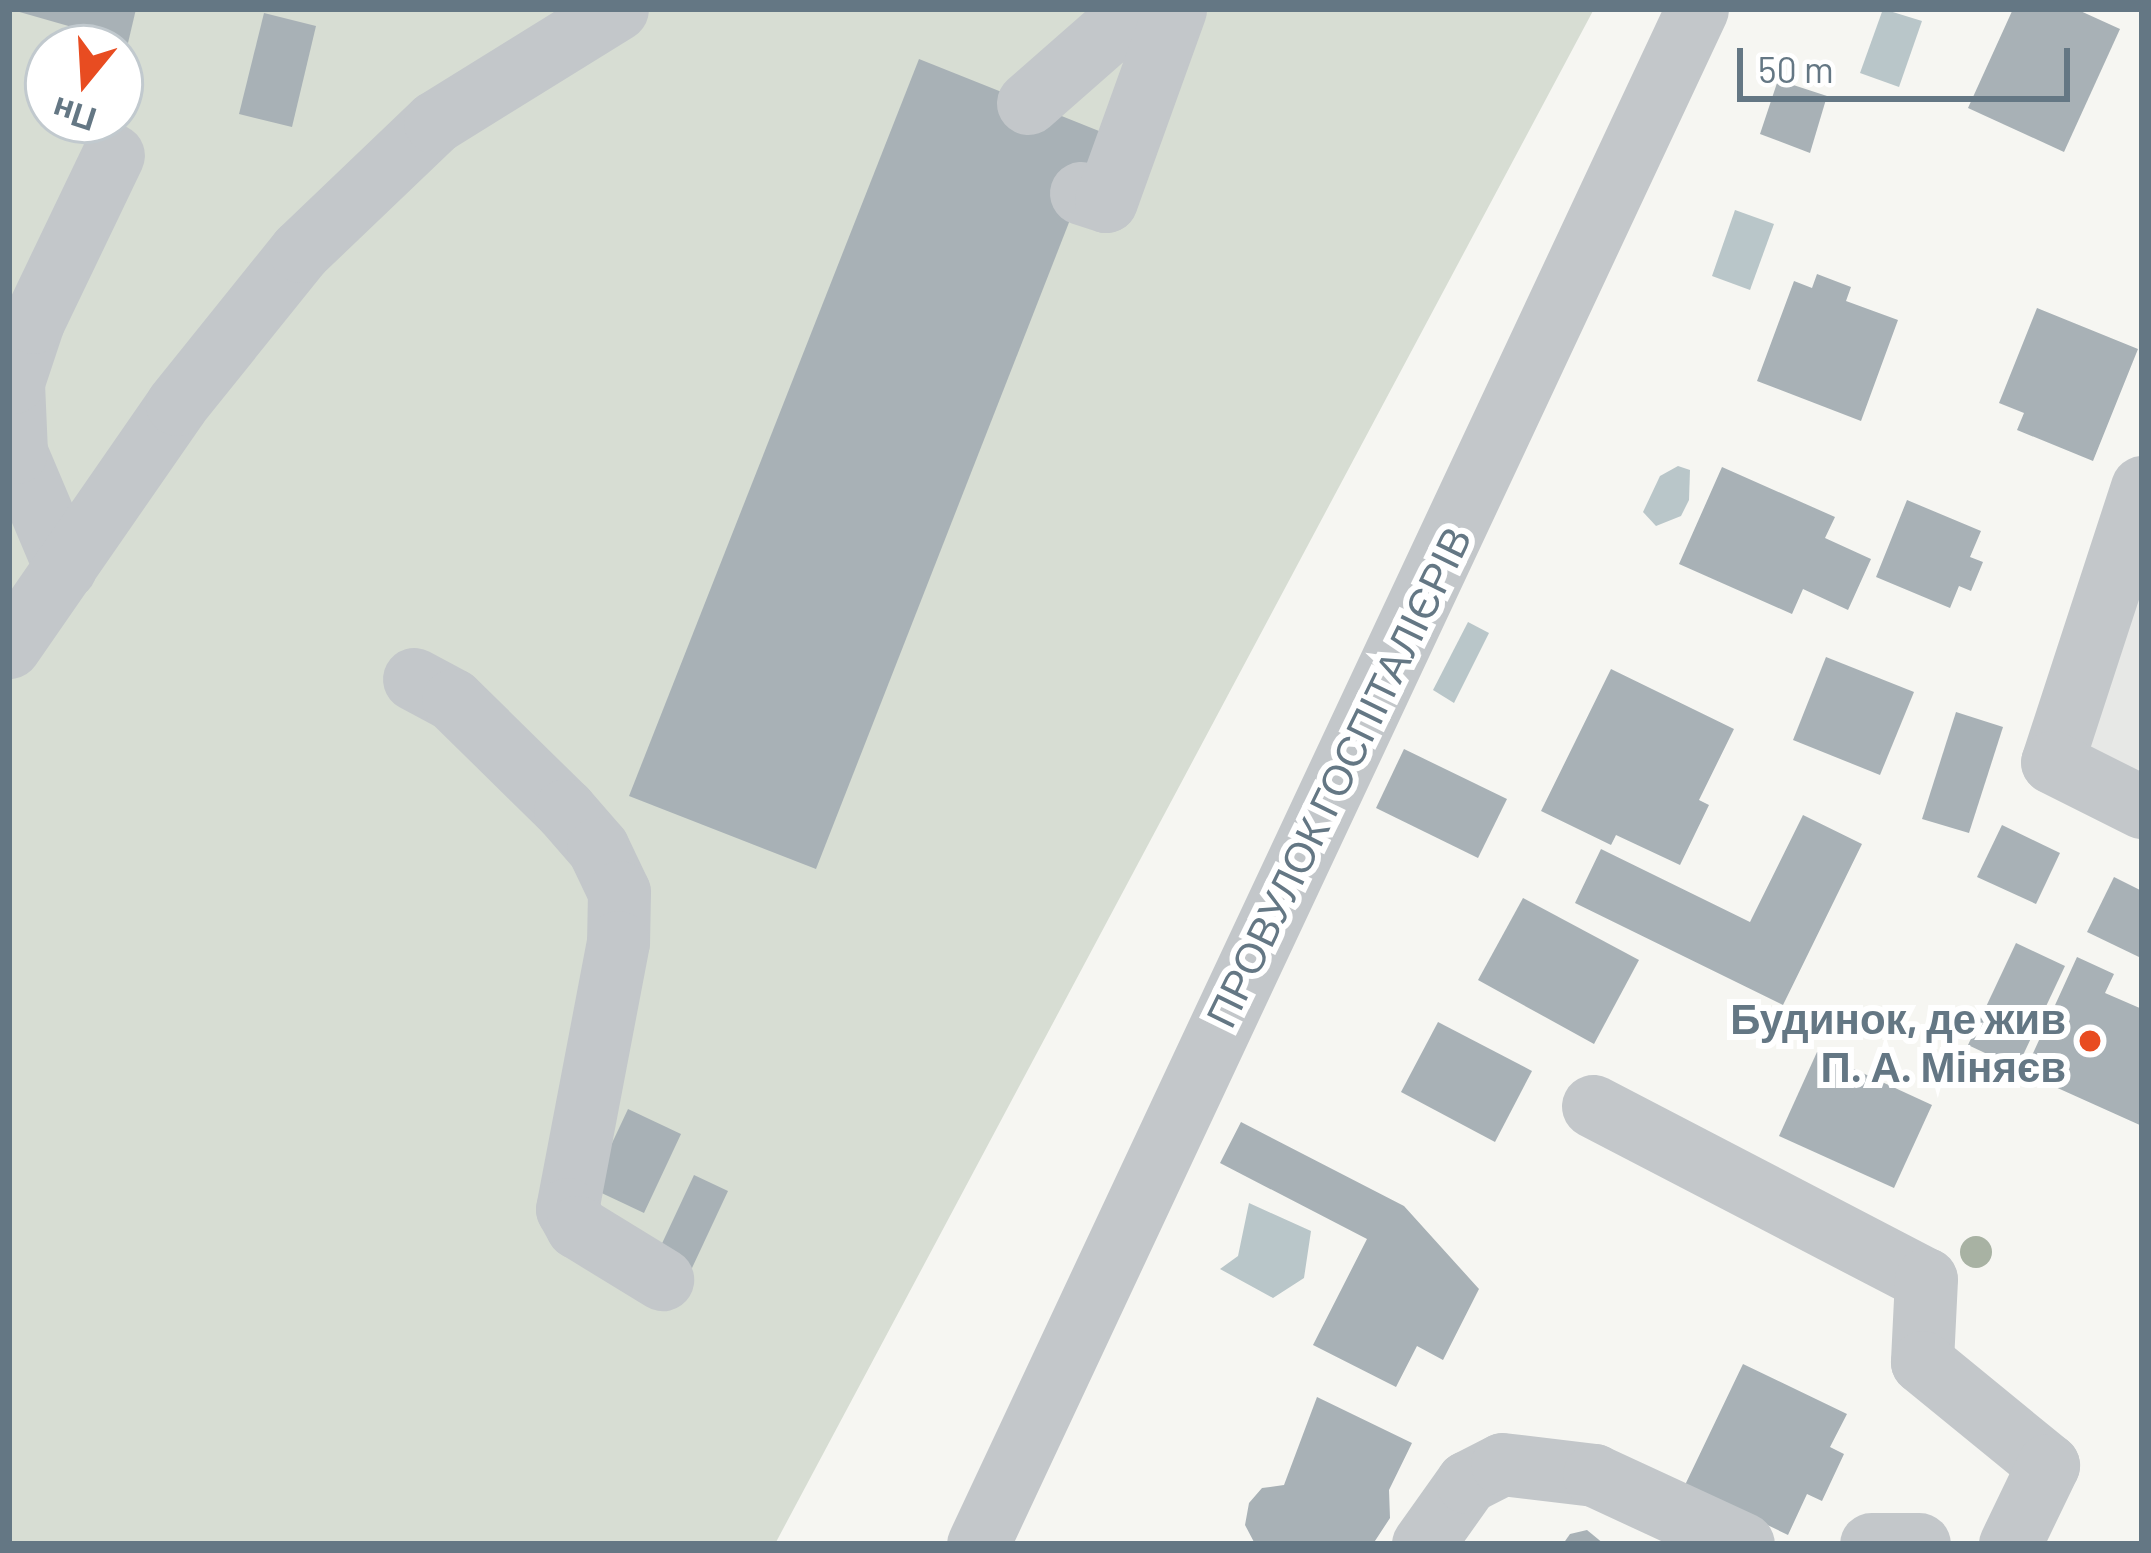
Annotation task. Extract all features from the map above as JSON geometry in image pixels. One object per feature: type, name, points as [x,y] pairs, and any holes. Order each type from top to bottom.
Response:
[{"type":"street","points":[[9,646],[177,404],[300,250],[435,122],[617,9]]},
{"type":"street","points":[[1028,103],[1135,9]]},
{"type":"street","points":[[1081,193],[1106,201],[1175,9]]},
{"type":"street","name":"ПРОВУЛОК ГОСПІТАЛІЄРІВ","points":[[977,1544],[1697,9]]},
{"type":"street","points":[[65,568],[16,452],[13,382],[33,322],[112,155]]},
{"type":"street","points":[[2142,487],[2052,762],[2142,807]]},
{"type":"street","points":[[414,679],[453,700],[565,810],[598,848],[619,892],[618,942],[567,1209],[578,1227],[662,1279]]},
{"type":"street","points":[[1593,1106],[1926,1279],[1922,1362],[2048,1465],[2010,1544]]},
{"type":"street","points":[[1423,1544],[1467,1483],[1502,1464],[1594,1475],[1743,1544]]},
{"type":"street","points":[[1871,1544],[1919,1544]]},
{"type":"shaded area","points":[[9,9],[1594,9],[775,1544],[9,1544]]},
{"type":"shaded area","points":[[1883,9],[1922,21],[1899,87],[1860,73]]},
{"type":"shaded area","points":[[1735,210],[1774,224],[1750,290],[1712,276]]},
{"type":"shaded area","points":[[1678,466],[1690,470],[1689,500],[1681,516],[1656,526],[1643,512],[1660,476]]},
{"type":"shaded area","points":[[2142,496],[2142,803],[2057,761]]},
{"type":"shaded area","points":[[1468,622],[1489,633],[1454,703],[1433,690]]},
{"type":"shaded area","points":[[1249,1203],[1311,1231],[1304,1278],[1273,1298],[1220,1269],[1238,1256]]},
{"type":"building","points":[[9,9],[136,9],[132,24],[62,24]]},
{"type":"building","points":[[2013,9],[2076,9],[2120,29],[2064,152],[1968,108]]},
{"type":"building","points":[[264,13],[316,26],[292,127],[239,114]]},
{"type":"building","points":[[919,59],[1104,133],[816,869],[629,796]]},
{"type":"building","points":[[1778,80],[1827,96],[1810,153],[1760,134]]},
{"type":"building","points":[[1817,274],[1851,287],[1846,301],[1898,320],[1861,421],[1757,381],[1794,281],[1812,288]]},
{"type":"building","points":[[2037,308],[2138,349],[2093,461],[2017,430],[2024,413],[1999,403]]},
{"type":"building","points":[[1722,467],[1835,517],[1825,538],[1871,559],[1848,610],[1803,589],[1792,614],[1679,564]]},
{"type":"building","points":[[1907,500],[1981,531],[1970,557],[1983,562],[1971,591],[1959,586],[1950,608],[1876,577]]},
{"type":"building","points":[[1826,657],[1914,692],[1880,775],[1793,740]]},
{"type":"building","points":[[1611,669],[1734,729],[1699,800],[1709,805],[1680,865],[1616,835],[1611,845],[1541,811]]},
{"type":"building","points":[[1956,712],[2003,727],[1969,833],[1922,819]]},
{"type":"building","points":[[1404,749],[1507,799],[1478,858],[1376,808]]},
{"type":"building","points":[[1803,815],[1862,844],[1783,1005],[1575,903],[1601,849],[1750,922]]},
{"type":"building","points":[[2002,825],[2060,853],[2036,904],[1977,877]]},
{"type":"building","points":[[2114,877],[2142,891],[2139,957],[2087,932]]},
{"type":"building","points":[[1523,898],[1639,960],[1594,1044],[1478,980]]},
{"type":"building","points":[[2016,943],[2065,966],[2017,1068],[1968,1045]]},
{"type":"building","name":"Будинок, де жив П. А. Міняєв","points":[[2077,957],[2114,974],[2105,993],[2142,1009],[2142,1126],[2024,1073]]},
{"type":"building","points":[[1438,1022],[1532,1071],[1495,1142],[1401,1092]]},
{"type":"building","points":[[1817,1052],[1932,1105],[1894,1188],[1779,1136]]},
{"type":"building","points":[[628,1109],[681,1134],[644,1213],[591,1188]]},
{"type":"building","points":[[1241,1122],[1404,1206],[1479,1289],[1443,1360],[1417,1346],[1396,1387],[1313,1345],[1367,1239],[1220,1163]]},
{"type":"building","points":[[694,1175],[728,1191],[692,1268],[658,1252]]},
{"type":"building","points":[[1743,1364],[1847,1414],[1830,1447],[1844,1454],[1822,1501],[1807,1494],[1788,1535],[1685,1485]]},
{"type":"building","points":[[1317,1397],[1412,1443],[1389,1490],[1390,1518],[1373,1544],[1255,1544],[1245,1525],[1249,1503],[1262,1488],[1284,1485]]},
{"type":"building","points":[[1587,1530],[1604,1544],[1563,1544],[1570,1534]]},
{"type":"place","name":"Будинок, де жив П. А. Міняєв","points":[[2090,1041]]}]
